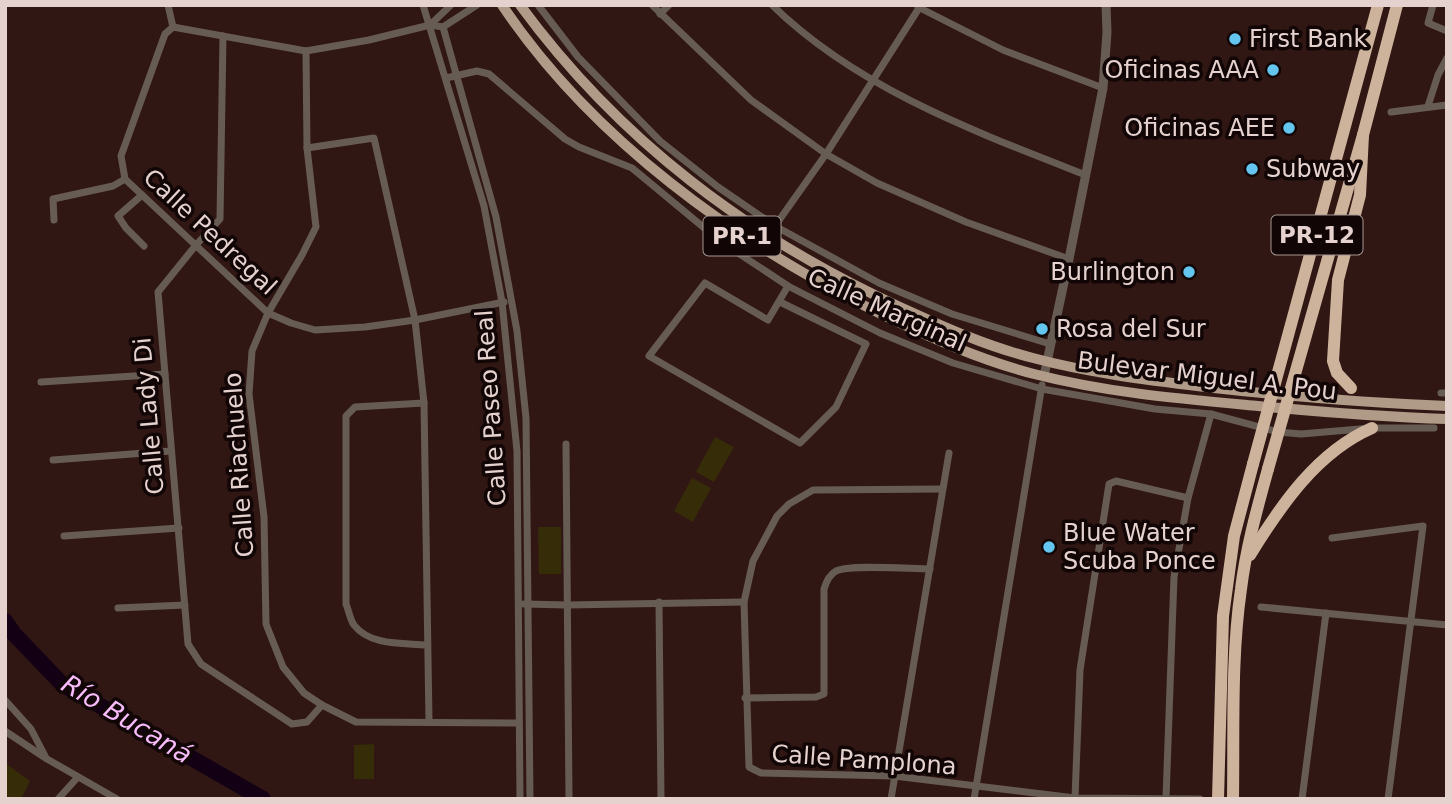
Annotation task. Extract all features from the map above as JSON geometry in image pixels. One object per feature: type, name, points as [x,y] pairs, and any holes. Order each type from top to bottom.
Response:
[{"type":"highway","name":"PR-12","points":[[1218,799],[1221,644],[1234,536],[1378,7]]},
{"type":"highway","name":"PR-12","points":[[1233,799],[1235,657],[1244,564],[1268,469],[1398,8]]},
{"type":"highway","points":[[1351,388],[1337,373],[1333,361],[1338,280],[1360,195],[1363,135]]},
{"type":"highway","points":[[1244,564],[1273,517],[1293,492],[1333,451],[1354,436],[1372,428]]},
{"type":"main road","name":"Bulevar Miguel A. Pou","points":[[502,5],[544,62],[587,107],[663,176],[750,242],[821,283],[936,340],[998,363],[1107,390],[1184,400],[1447,419]]},
{"type":"main road","name":"Bulevar Miguel A. Pou","points":[[520,5],[568,66],[632,130],[677,170],[753,227],[827,271],[971,339],[1046,362],[1150,381],[1315,398],[1447,406]]},
{"type":"street","points":[[168,5],[173,27],[306,51],[369,40],[430,25],[443,27],[477,5]]},
{"type":"street","points":[[423,5],[430,25]]},
{"type":"street","points":[[430,25],[451,5]]},
{"type":"street","points":[[538,5],[578,57],[660,141],[718,187],[775,226],[879,283],[952,314],[1050,344]]},
{"type":"street","points":[[652,5],[751,100],[826,155],[877,183],[966,222],[1069,259]]},
{"type":"street","points":[[660,14],[669,5]]},
{"type":"street","points":[[772,5],[796,29],[873,80],[971,130],[1086,175]]},
{"type":"street","points":[[974,799],[1046,362],[1103,88],[1106,5]]},
{"type":"street","points":[[1433,5],[1428,23],[1447,31]]},
{"type":"street","points":[[775,226],[826,155],[917,7],[1003,50],[1103,88]]},
{"type":"street","name":"Calle Paseo Real","points":[[430,25],[484,206],[502,303],[517,451],[520,799]]},
{"type":"street","name":"Calle Pedregal","points":[[173,27],[164,34],[121,156],[125,179],[268,313],[315,330],[415,320],[512,300]]},
{"type":"street","name":"Calle Paseo Real","points":[[443,27],[496,217],[517,331],[526,418],[530,799]]},
{"type":"street","name":"Calle Lady Di","points":[[223,36],[220,219],[158,292],[188,644],[201,664],[292,724],[307,722],[322,705]]},
{"type":"street","name":"Calle Riachuelo","points":[[306,51],[307,148],[316,227],[268,313],[252,351],[249,394],[264,517],[266,624],[283,667],[304,693],[356,722],[519,723]]},
{"type":"street","points":[[1428,106],[1438,75],[1447,58]]},
{"type":"street","name":"Calle Marginal","points":[[446,78],[477,71],[489,74],[565,139],[632,168],[720,241],[788,286],[880,332],[953,363],[1042,388],[1155,409],[1211,414],[1278,432],[1301,434],[1372,428],[1434,428]]},
{"type":"street","points":[[1391,112],[1447,105]]},
{"type":"street","points":[[307,148],[373,138],[415,320],[424,404],[429,721]]},
{"type":"street","points":[[54,220],[53,199],[113,186],[125,179]]},
{"type":"street","points":[[142,195],[118,216],[144,246]]},
{"type":"street","points":[[780,302],[866,344],[836,407],[800,443],[649,356],[705,282],[768,320],[788,286]]},
{"type":"street","points":[[41,382],[165,374]]},
{"type":"street","points":[[424,404],[355,407],[346,416],[346,604],[354,624],[367,637],[426,645]]},
{"type":"street","points":[[1166,799],[1172,599],[1188,498],[1211,414]]},
{"type":"street","points":[[566,444],[569,799]]},
{"type":"street","points":[[53,460],[172,451]]},
{"type":"street","points":[[891,799],[949,453]]},
{"type":"street","points":[[1075,798],[1080,670],[1109,484],[1116,481],[1188,498]]},
{"type":"street","name":"Calle Pamplona","points":[[942,489],[818,489],[801,495],[782,509],[753,561],[744,602],[749,767],[754,771],[894,776],[1075,798],[1200,799]]},
{"type":"street","points":[[1332,538],[1423,526],[1388,799]]},
{"type":"street","points":[[64,536],[179,528]]},
{"type":"street","points":[[74,535],[75,545]]},
{"type":"street","points":[[746,698],[816,697],[824,694],[824,589],[835,571],[930,569]]},
{"type":"street","points":[[659,602],[661,799]]},
{"type":"street","points":[[519,604],[744,602]]},
{"type":"street","points":[[118,608],[185,604]]},
{"type":"street","points":[[130,607],[131,617]]},
{"type":"street","points":[[1261,607],[1447,625]]},
{"type":"street","points":[[1301,799],[1326,613]]},
{"type":"street","points":[[5,700],[31,729],[47,759]]},
{"type":"street","points":[[5,731],[78,778],[117,799]]},
{"type":"street","points":[[58,799],[78,778]]},
{"type":"shaded area","points":[[715,437],[734,447],[714,482],[696,472]]},
{"type":"shaded area","points":[[692,478],[711,488],[693,522],[674,511]]},
{"type":"shaded area","points":[[538,527],[561,527],[561,574],[539,574]]},
{"type":"shaded area","points":[[374,744],[374,779],[354,779],[354,745]]},
{"type":"shaded area","points":[[5,763],[30,781],[21,799],[5,799]]},
{"type":"waterway","name":"Río Bucaná","points":[[5,621],[62,684],[263,799]]},
{"type":"place","name":"First Bank","points":[[1235,39]]},
{"type":"place","name":"Oficinas AAA","points":[[1273,70]]},
{"type":"place","name":"Oficinas AEE","points":[[1289,128]]},
{"type":"place","name":"Subway","points":[[1252,169]]},
{"type":"place","name":"Burlington","points":[[1189,272]]},
{"type":"place","name":"Rosa del Sur","points":[[1042,329]]},
{"type":"place","name":"Blue Water Scuba Ponce","points":[[1049,547]]}]
